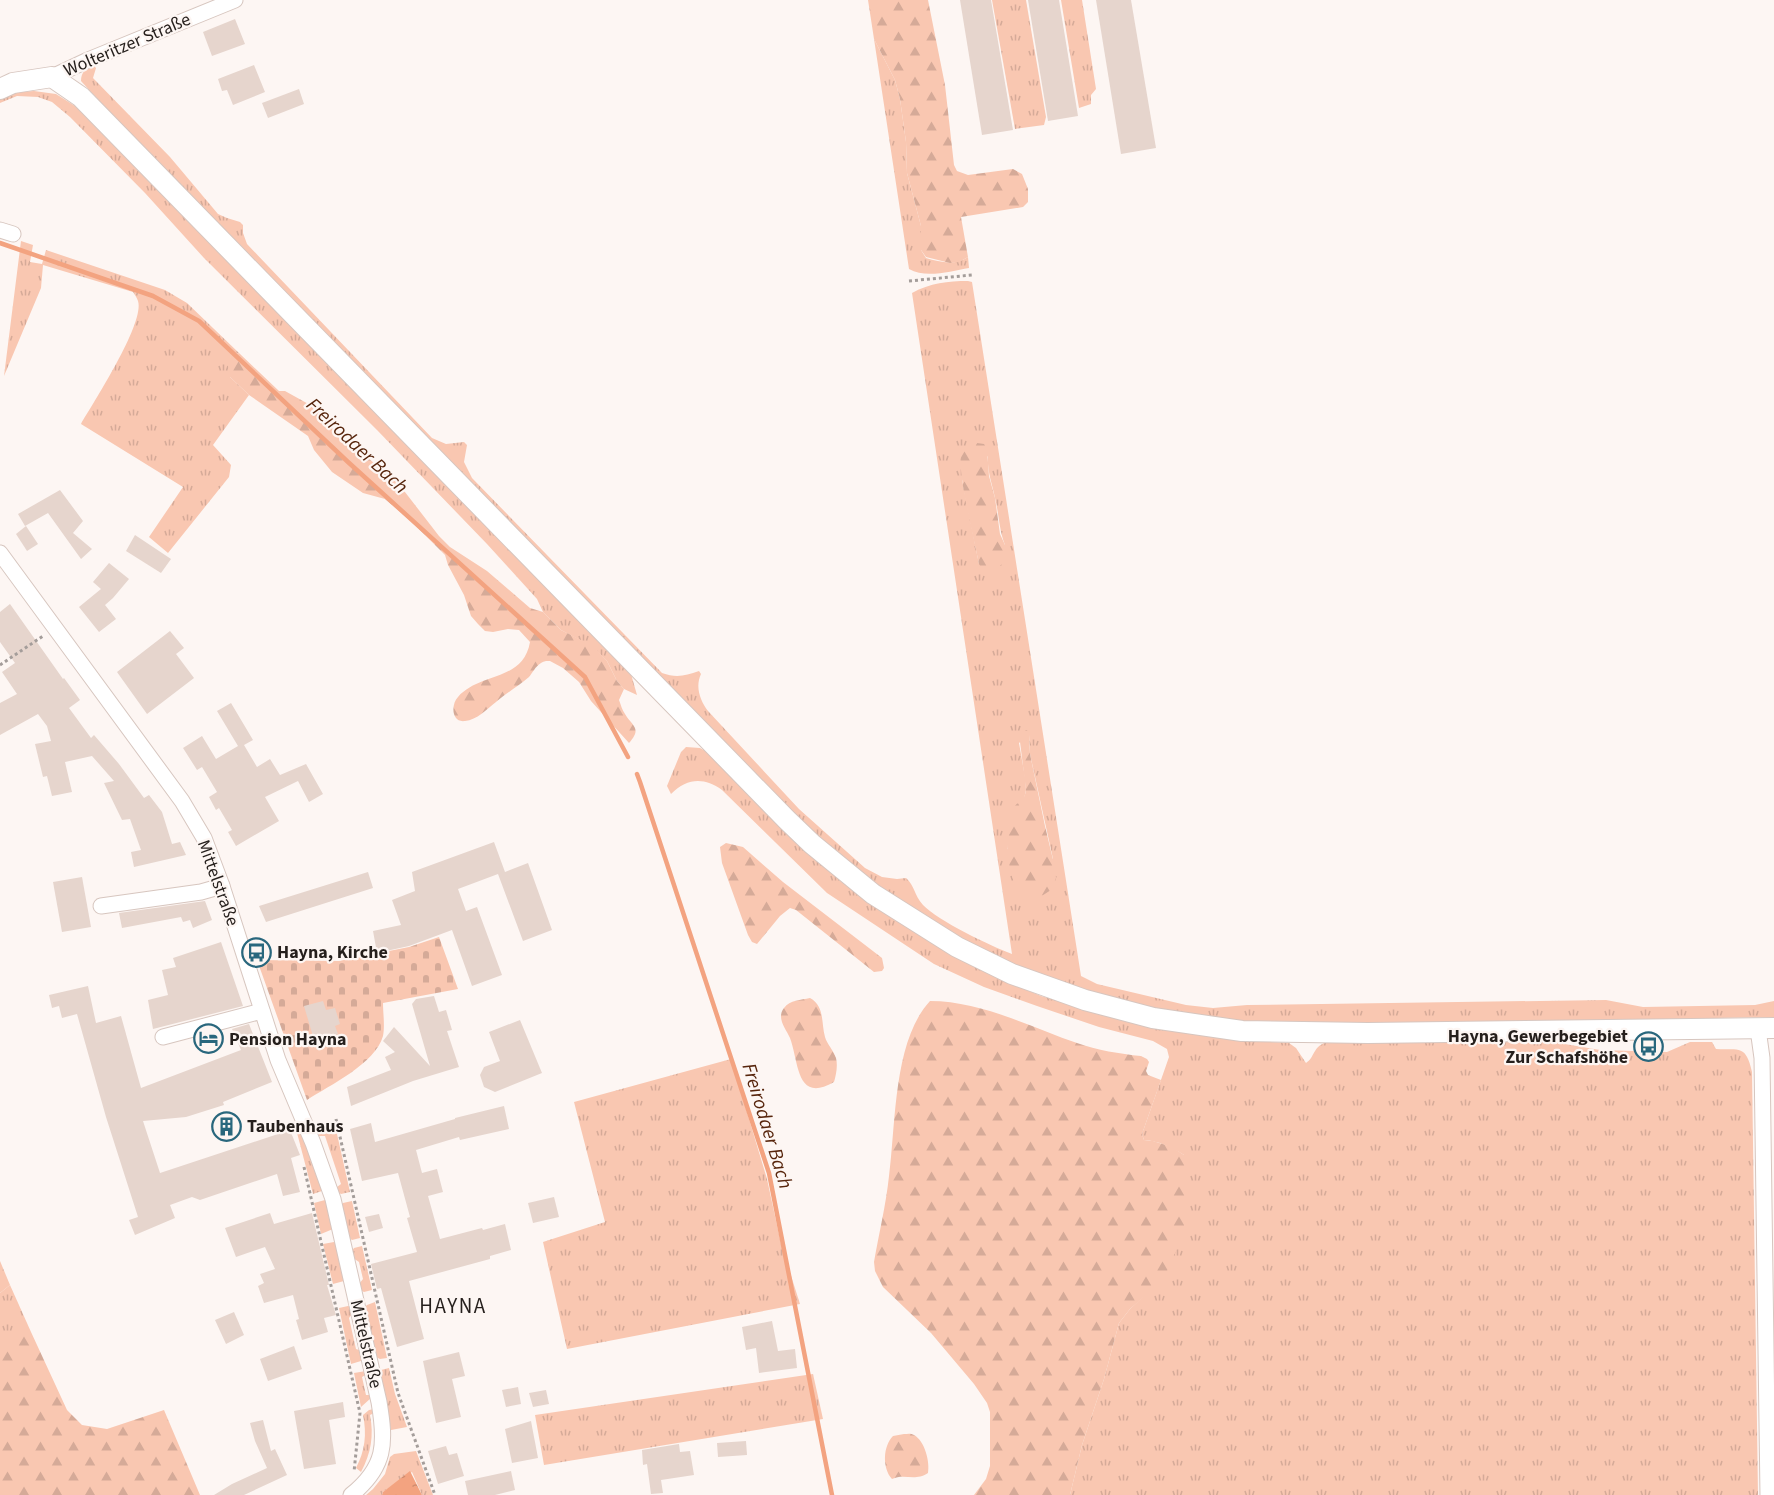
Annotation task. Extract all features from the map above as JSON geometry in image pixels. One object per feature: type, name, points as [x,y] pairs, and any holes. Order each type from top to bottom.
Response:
[{"type":"main road","points":[[0,89],[14,83],[52,77],[81,97],[786,820],[873,894],[957,947],[1012,974],[1085,1000],[1153,1018],[1242,1031],[1368,1033],[1766,1028]]},
{"type":"street","name":"Wolteritzer Straße","points":[[52,77],[234,0]]},
{"type":"street","name":"Mittelstraße","points":[[0,554],[182,801],[204,838],[222,886],[278,1060],[313,1143],[333,1199],[379,1402],[384,1436],[379,1461],[369,1477],[351,1495]]},
{"type":"street","points":[[101,906],[201,892],[222,886]]},
{"type":"street","points":[[163,1037],[262,1011]]},
{"type":"street","points":[[1766,1028],[1762,1058],[1768,1495]]},
{"type":"path","points":[[909,281],[972,275]]},
{"type":"path","points":[[0,665],[55,628]]},
{"type":"path","points":[[336,1119],[398,1393],[435,1495]]},
{"type":"path","points":[[304,1167],[360,1413],[354,1475]]},
{"type":"green space","points":[[868,0],[928,0],[945,85],[954,165],[957,171],[968,175],[1013,169],[1022,174],[1028,189],[1028,202],[1023,207],[961,217],[968,257],[959,262],[950,263],[926,257],[921,250],[921,226],[907,173],[906,142],[900,99],[895,80],[874,39]]},
{"type":"green space","points":[[992,0],[1026,0],[1046,117],[1044,125],[1015,129]]},
{"type":"green space","points":[[1061,0],[1082,0],[1096,89],[1091,95],[1091,104],[1079,108]]},
{"type":"green space","points":[[874,39],[895,80],[900,99],[906,142],[907,173],[921,226],[921,250],[926,258],[942,262],[958,262],[968,257],[969,268],[931,274],[909,269]]},
{"type":"green space","points":[[92,64],[96,68],[93,78],[170,157],[218,214],[243,225],[247,244],[432,438],[446,444],[464,442],[467,445],[464,462],[472,478],[662,673],[680,676],[699,671],[701,674],[698,684],[699,693],[708,711],[799,809],[865,868],[882,877],[906,878],[923,905],[952,925],[1012,954],[912,293],[939,283],[968,281],[972,282],[1081,976],[1097,984],[1186,1005],[1213,1008],[1247,1005],[1606,1000],[1643,1007],[1755,1005],[1774,1001],[1774,1017],[1319,1025],[1211,1019],[1121,1002],[1082,991],[1011,964],[921,917],[883,892],[818,839],[168,176],[81,81],[83,73]],"holes":[[[988,456],[989,472],[1005,545],[979,564],[962,480]],[[1029,735],[1030,754],[1053,859],[1007,849],[1009,823],[1024,799],[1026,790],[1019,743]]]},
{"type":"green space","points":[[34,91],[56,94],[75,106],[631,674],[637,695],[624,689],[617,681],[607,661],[593,647],[561,630],[543,612],[537,599],[487,544],[377,430],[204,258],[145,193],[70,117],[52,102],[38,97],[17,96],[0,103],[0,98],[19,92]]},
{"type":"green space","points":[[21,241],[33,245],[30,262],[42,264],[46,250],[165,290],[187,303],[239,353],[231,355],[230,377],[249,395],[213,445],[231,465],[229,477],[168,553],[149,537],[183,487],[81,424],[126,344],[138,312],[138,301],[133,292],[43,265],[41,288],[4,376]]},
{"type":"green space","points":[[239,353],[279,391],[285,391],[312,406],[325,417],[338,437],[356,448],[398,483],[450,547],[487,571],[530,608],[543,612],[561,630],[593,646],[607,661],[617,681],[624,689],[619,700],[636,731],[629,743],[591,701],[579,682],[563,668],[550,661],[544,661],[529,677],[478,716],[465,721],[457,719],[453,708],[458,697],[478,683],[500,675],[519,664],[526,655],[530,642],[519,630],[485,631],[471,616],[445,555],[414,524],[385,499],[363,493],[332,472],[314,450],[308,436],[249,395],[230,377],[228,366],[231,355]]},
{"type":"green space","points":[[977,443],[984,444],[987,449],[989,476],[1000,534],[1005,545],[1006,562],[989,572],[983,571],[979,564],[961,473],[962,453]]},
{"type":"green space","points":[[1027,730],[1029,735],[1030,754],[1056,878],[1051,890],[1031,901],[1020,893],[1015,884],[1007,851],[1010,818],[1013,809],[1024,797],[1026,790],[1019,734]]},
{"type":"green space","points":[[686,747],[700,748],[709,753],[753,799],[992,975],[1041,996],[1133,1022],[1196,1034],[1238,1040],[1289,1043],[1296,1048],[1306,1063],[1317,1048],[1324,1043],[1553,1042],[1600,1050],[1667,1052],[1690,1042],[1712,1042],[1716,1049],[1736,1050],[1744,1053],[1752,1072],[1758,1495],[1070,1495],[1082,1445],[1104,1379],[1119,1323],[1144,1296],[1184,1155],[1165,1145],[1144,1140],[1142,1134],[1169,1057],[1167,1049],[1153,1041],[1099,1027],[984,987],[934,964],[827,893],[722,790],[709,783],[696,781],[683,785],[671,794],[667,786],[681,752]]},
{"type":"green space","points":[[726,843],[743,847],[783,882],[882,958],[884,968],[882,971],[874,972],[796,910],[790,908],[780,916],[757,944],[752,942],[722,863],[720,847]]},
{"type":"green space","points":[[439,937],[458,989],[383,1003],[383,1036],[371,1056],[351,1073],[307,1100],[257,960],[339,961],[409,947]]},
{"type":"green space","points":[[810,998],[815,1001],[820,1010],[825,1037],[837,1061],[834,1082],[812,1088],[801,1077],[790,1038],[781,1020],[786,1005]]},
{"type":"green space","points":[[930,1001],[968,1005],[987,1010],[1085,1045],[1147,1059],[1149,1062],[1146,1071],[1148,1075],[1161,1080],[1142,1134],[1144,1140],[1172,1147],[1184,1155],[1189,1163],[1190,1190],[1185,1223],[1172,1263],[1160,1283],[1130,1309],[1119,1323],[1104,1379],[1082,1445],[1070,1495],[974,1495],[986,1479],[990,1466],[990,1412],[987,1403],[931,1333],[883,1287],[875,1271],[874,1262],[888,1187],[898,1084],[909,1038],[918,1018]]},
{"type":"green space","points":[[731,1059],[767,1179],[781,1244],[800,1304],[567,1349],[543,1242],[605,1222],[574,1102]]},
{"type":"green space","points":[[335,1125],[350,1192],[341,1194],[337,1187],[341,1184],[325,1136],[319,1136],[316,1127]]},
{"type":"green space","points":[[299,1128],[323,1188],[322,1191],[313,1194],[296,1129]]},
{"type":"green space","points":[[325,1200],[333,1229],[321,1234],[314,1203]]},
{"type":"green space","points":[[352,1201],[360,1238],[352,1240],[348,1237],[341,1205]]},
{"type":"green space","points":[[334,1242],[337,1244],[345,1277],[344,1281],[333,1284],[323,1244]]},
{"type":"green space","points":[[362,1246],[372,1290],[364,1292],[360,1290],[359,1284],[363,1279],[359,1262],[353,1258],[352,1251]]},
{"type":"green space","points":[[0,1261],[10,1285],[0,1293]]},
{"type":"green space","points":[[10,1285],[31,1332],[0,1332],[0,1293]]},
{"type":"green space","points":[[375,1302],[387,1358],[376,1357],[365,1307]]},
{"type":"green space","points":[[351,1307],[353,1313],[349,1318],[356,1349],[362,1351],[363,1358],[351,1364],[339,1308]]},
{"type":"green space","points":[[0,1332],[31,1332],[67,1410],[82,1425],[107,1429],[164,1410],[200,1495],[0,1495]]},
{"type":"green space","points":[[389,1368],[395,1394],[407,1427],[391,1430],[379,1372]]},
{"type":"green space","points":[[366,1371],[367,1374],[362,1377],[366,1395],[371,1395],[371,1398],[361,1407],[354,1373]]},
{"type":"green space","points":[[813,1374],[823,1419],[544,1465],[535,1415]]},
{"type":"green space","points":[[374,1409],[374,1413],[370,1415],[371,1444],[361,1472],[356,1468],[364,1442],[363,1415]]},
{"type":"green space","points":[[913,1434],[921,1442],[927,1458],[928,1473],[918,1477],[892,1479],[885,1463],[887,1445],[893,1436]]},
{"type":"green space","points":[[416,1451],[433,1495],[422,1495],[412,1472],[382,1495],[366,1495],[385,1474],[390,1457],[394,1454]]},
{"type":"water","points":[[410,1471],[422,1495],[382,1495],[383,1492]]},
{"type":"building","points":[[960,0],[991,0],[1013,130],[982,135]]},
{"type":"building","points":[[1028,0],[1059,0],[1078,116],[1048,121]]},
{"type":"building","points":[[1096,0],[1131,0],[1156,148],[1121,154]]},
{"type":"building","points":[[235,19],[245,44],[212,56],[203,32]]},
{"type":"building","points":[[254,65],[265,92],[233,105],[227,90],[222,91],[218,79]]},
{"type":"building","points":[[299,89],[304,104],[268,118],[262,103]]},
{"type":"building","points":[[60,490],[83,521],[73,533],[92,549],[81,559],[48,513],[25,526],[18,514]]},
{"type":"building","points":[[26,526],[38,544],[27,551],[16,534]]},
{"type":"building","points":[[135,535],[171,559],[161,573],[126,551]]},
{"type":"building","points":[[109,563],[129,579],[105,605],[116,619],[99,632],[79,607],[101,589],[93,582]]},
{"type":"building","points":[[10,604],[80,700],[69,708],[91,738],[94,735],[119,764],[144,798],[149,795],[162,812],[172,844],[180,842],[186,855],[134,867],[131,852],[141,850],[130,819],[122,820],[104,783],[114,781],[92,756],[65,762],[72,792],[52,796],[47,776],[43,777],[35,744],[51,741],[47,726],[38,714],[0,735],[0,703],[17,694],[2,672],[15,663],[0,642],[0,612]]},
{"type":"building","points":[[170,631],[184,648],[176,654],[194,678],[147,714],[117,672]]},
{"type":"building","points":[[231,703],[253,740],[244,745],[257,767],[270,759],[280,775],[306,764],[323,794],[309,802],[298,781],[265,797],[279,821],[236,846],[228,832],[232,830],[219,808],[216,810],[209,797],[217,792],[202,767],[197,770],[183,748],[202,736],[216,759],[238,746],[217,711]]},
{"type":"building","points":[[494,842],[505,872],[528,863],[552,930],[523,941],[498,874],[458,889],[466,911],[477,907],[502,975],[472,986],[452,930],[409,946],[377,953],[373,931],[401,925],[392,900],[415,891],[412,872]]},
{"type":"building","points":[[368,872],[373,888],[266,922],[259,906]]},
{"type":"building","points":[[82,877],[91,927],[62,932],[53,882]]},
{"type":"building","points":[[205,901],[212,920],[193,928],[190,920],[183,922],[181,917],[122,928],[119,913]]},
{"type":"building","points":[[221,942],[243,1006],[153,1029],[148,1000],[168,995],[162,970],[176,967],[173,958]]},
{"type":"building","points":[[88,986],[96,1023],[121,1016],[141,1088],[241,1050],[232,1029],[249,1024],[272,1082],[223,1102],[224,1105],[186,1117],[143,1121],[160,1173],[290,1130],[300,1155],[291,1158],[300,1192],[283,1196],[277,1174],[200,1200],[192,1197],[170,1205],[175,1218],[135,1235],[129,1220],[138,1217],[106,1117],[77,1014],[62,1018],[59,1006],[52,1008],[49,995]]},
{"type":"building","points":[[434,996],[439,1012],[446,1010],[452,1030],[447,1031],[459,1067],[413,1081],[351,1106],[347,1087],[391,1070],[385,1057],[395,1052],[383,1041],[394,1027],[430,1066],[412,1004],[416,999]]},
{"type":"building","points":[[323,1001],[326,1010],[335,1008],[340,1024],[335,1026],[338,1034],[334,1036],[330,1046],[322,1048],[315,1043],[304,1006]]},
{"type":"building","points":[[520,1020],[542,1073],[495,1092],[484,1087],[480,1075],[484,1067],[500,1061],[489,1032]]},
{"type":"building","points":[[504,1106],[509,1129],[460,1140],[459,1137],[416,1150],[422,1173],[437,1169],[443,1192],[428,1196],[440,1239],[505,1224],[511,1250],[490,1256],[490,1259],[409,1281],[424,1339],[397,1347],[381,1288],[377,1289],[371,1264],[417,1252],[407,1218],[410,1217],[398,1173],[362,1181],[350,1129],[371,1123],[375,1142]]},
{"type":"building","points":[[554,1197],[559,1217],[533,1223],[528,1203]]},
{"type":"building","points":[[270,1213],[274,1224],[312,1213],[329,1285],[327,1285],[336,1315],[324,1318],[328,1332],[302,1340],[296,1320],[299,1319],[293,1295],[264,1303],[258,1286],[264,1283],[260,1274],[275,1269],[265,1247],[236,1257],[225,1228]]},
{"type":"building","points":[[379,1214],[383,1228],[369,1232],[365,1217]]},
{"type":"building","points":[[234,1312],[244,1335],[226,1344],[215,1320]]},
{"type":"building","points":[[772,1321],[778,1351],[795,1349],[797,1368],[759,1373],[756,1348],[746,1350],[742,1327]]},
{"type":"building","points":[[294,1346],[302,1369],[268,1381],[260,1359]]},
{"type":"building","points":[[459,1352],[465,1376],[452,1379],[461,1417],[436,1423],[423,1361]]},
{"type":"building","points":[[518,1387],[521,1404],[506,1407],[502,1390]]},
{"type":"building","points":[[546,1390],[549,1404],[533,1407],[529,1393]]},
{"type":"building","points":[[343,1402],[345,1417],[329,1420],[336,1464],[304,1469],[294,1411]]},
{"type":"building","points":[[263,1420],[271,1451],[275,1449],[287,1475],[244,1495],[214,1495],[267,1468],[250,1423]]},
{"type":"building","points":[[531,1421],[538,1458],[512,1463],[505,1429]]},
{"type":"building","points":[[746,1441],[747,1455],[718,1457],[717,1443]]},
{"type":"building","points":[[679,1444],[680,1452],[690,1451],[694,1475],[661,1480],[663,1493],[651,1494],[647,1464],[643,1465],[642,1450]]},
{"type":"building","points":[[446,1446],[449,1455],[457,1453],[464,1476],[438,1484],[428,1451]]},
{"type":"building","points":[[511,1471],[515,1490],[495,1495],[468,1495],[465,1481]]},
{"type":"waterway","name":"Freirodaer Bach","points":[[0,243],[153,296],[199,321],[348,462],[585,677],[628,757]]},
{"type":"waterway","name":"Freirodaer Bach","points":[[637,774],[769,1173],[832,1495]]},
{"type":"place","name":"Hayna, Kirche","points":[[256,952]]},
{"type":"place","name":"Pension Hayna","points":[[208,1039]]},
{"type":"place","name":"Hayna, Gewerbegebiet Zur Schafshöhe","points":[[1649,1046]]},
{"type":"place","name":"Taubenhaus","points":[[226,1126]]},
{"type":"district","name":"HAYNA","points":[[453,1306]]}]
